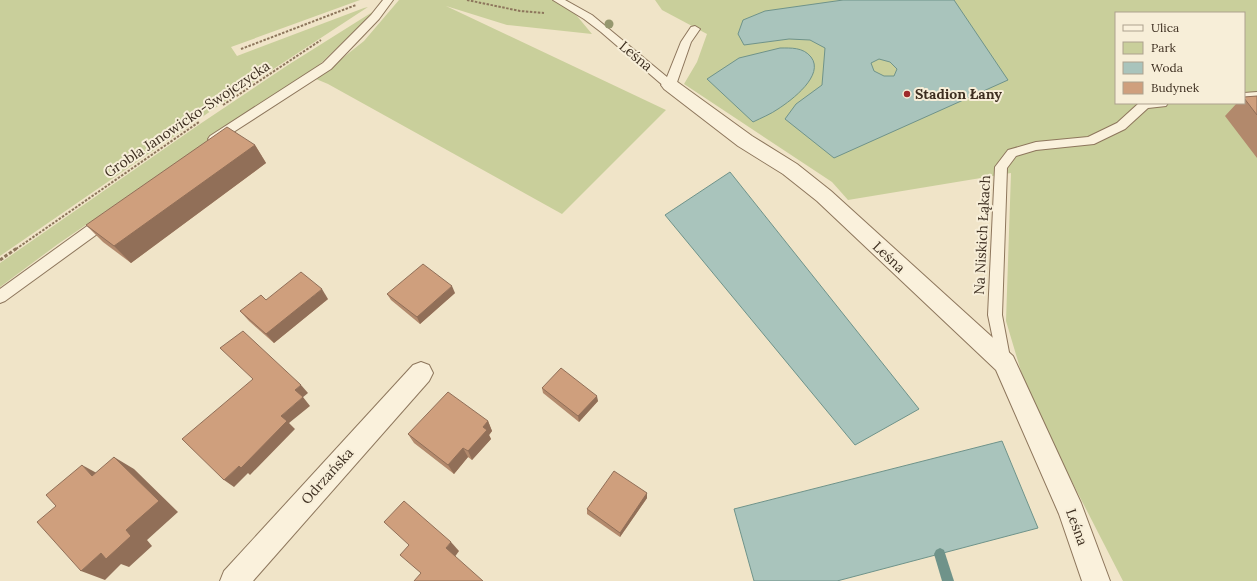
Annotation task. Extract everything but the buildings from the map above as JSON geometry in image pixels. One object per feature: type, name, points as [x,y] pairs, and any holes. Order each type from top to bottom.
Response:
[{"type":"street","name":"Leśna","points":[[670,85],[745,141],[790,169],[824,196],[1004,363],[1072,512],[1096,581]]},
{"type":"street","name":"Odrzańska","points":[[234,581],[421,373]]},
{"type":"lane","points":[[206,145],[327,66],[375,17],[388,0]]},
{"type":"lane","name":"Leśna","points":[[558,0],[605,30],[670,85]]},
{"type":"lane","points":[[670,85],[686,42],[695,29]]},
{"type":"lane","points":[[1245,97],[1257,96]]},
{"type":"lane","name":"Na Niskich Łąkach","points":[[1004,363],[995,315],[1001,167],[1012,153],[1036,146],[1090,140],[1121,126],[1145,104]]},
{"type":"lane","points":[[0,297],[118,211]]},
{"type":"path","points":[[467,0],[520,11],[546,13]]},
{"type":"path","points":[[241,49],[356,5]]},
{"type":"path","name":"Grobla Janowicko-Swojczycka","points":[[222,107],[322,39]]},
{"type":"path","name":"Grobla Janowicko-Swojczycka","points":[[0,260],[203,120]]},
{"type":"green space","points":[[0,0],[360,0],[231,47],[237,56],[368,7],[237,93],[0,256]]},
{"type":"green space","points":[[399,0],[554,0],[572,10],[592,34],[507,25],[446,6],[666,110],[562,214],[328,84],[316,79],[364,41]]},
{"type":"green space","points":[[655,0],[1257,0],[1257,581],[1123,581],[1029,398],[1006,321],[1011,173],[848,200],[832,182],[684,84],[697,62],[707,34],[662,10]]},
{"type":"green space","points":[[374,11],[319,65],[58,244],[0,287],[0,263],[200,124],[288,65]]},
{"type":"water","points":[[843,0],[954,0],[1008,80],[834,158],[785,119],[796,104],[822,85],[825,48],[810,40],[789,39],[744,45],[738,34],[743,20],[765,11]],"holes":[[[879,59],[890,62],[897,69],[894,76],[884,76],[874,71],[871,63]]]},
{"type":"water","points":[[780,48],[804,51],[811,57],[814,64],[814,71],[805,86],[791,100],[775,111],[753,122],[707,79],[739,58]]},
{"type":"water","points":[[730,172],[919,409],[855,445],[665,215]]},
{"type":"water","points":[[1002,441],[1038,528],[837,581],[754,581],[734,509]]},
{"type":"waterway","points":[[940,554],[948,581]]},
{"type":"place","name":"Stadion Łany","points":[[907,94]]}]
